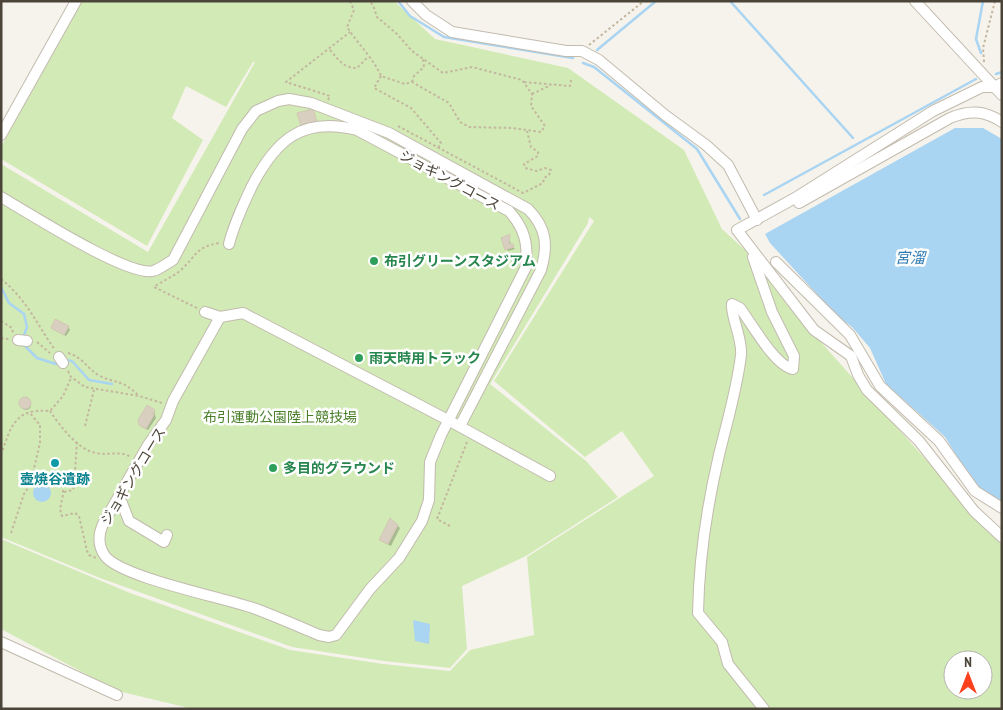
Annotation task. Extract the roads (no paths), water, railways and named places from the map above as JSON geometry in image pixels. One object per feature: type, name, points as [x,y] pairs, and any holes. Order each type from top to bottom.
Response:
[{"type":"street","points":[[1,135],[76,1]]},
{"type":"street","points":[[412,1],[426,15],[452,32],[566,51],[582,51],[599,60],[665,115],[706,144],[728,165],[755,224]]},
{"type":"street","points":[[915,1],[984,76],[998,85],[1002,95]]},
{"type":"street","points":[[755,224],[933,111],[982,87],[998,85]]},
{"type":"street","points":[[1,197],[110,258],[132,268],[153,271],[173,260],[242,129],[256,111],[278,101],[295,100],[341,114],[389,133],[528,209],[538,219],[545,234],[547,248],[541,270],[460,426]]},
{"type":"street","points":[[1002,122],[984,112],[966,112],[950,118],[755,224],[737,230],[814,330],[851,356],[858,375],[867,390],[919,442],[974,511],[1002,537]]},
{"type":"street","name":"ジョギングコース","points":[[220,317],[172,405],[166,420],[138,461],[118,501],[103,524],[99,538],[106,558],[154,580],[255,608],[329,637],[336,634],[370,589],[399,558],[422,521],[429,500],[430,462],[448,420],[526,267],[526,236],[520,224],[509,211],[357,130],[332,125],[316,127],[296,134],[277,146],[263,165],[242,207],[229,244]]},
{"type":"street","points":[[749,244],[772,312],[794,356],[793,369],[787,368],[778,360],[740,308],[732,304],[731,308],[737,323],[742,352],[710,502],[700,566],[698,613],[722,642],[728,664],[764,709]]},
{"type":"street","points":[[776,262],[850,335],[880,386],[939,441],[975,491],[1002,508]]},
{"type":"street","points":[[205,312],[220,317],[242,313],[460,426],[550,476]]},
{"type":"street","points":[[118,501],[122,503],[128,522],[164,542],[167,535]]},
{"type":"street","points":[[1,642],[117,695]]},
{"type":"water","name":"宮溜","points":[[955,128],[983,128],[1002,139],[1002,502],[975,486],[945,437],[886,384],[870,348],[852,327],[836,315],[770,243],[765,234]]},
{"type":"water","points":[[38,484],[46,484],[51,489],[49,500],[38,502],[33,497],[33,489]]},
{"type":"water","points":[[413,620],[430,624],[429,644],[415,641]]},
{"type":"waterway","points":[[398,1],[410,16],[444,37],[573,58]]},
{"type":"waterway","points":[[597,50],[656,1]]},
{"type":"waterway","points":[[730,1],[853,138]]},
{"type":"waterway","points":[[981,53],[976,39],[983,1]]},
{"type":"waterway","points":[[583,63],[594,67],[697,149],[740,219]]},
{"type":"waterway","points":[[996,74],[1002,72]]},
{"type":"waterway","points":[[764,195],[976,79]]},
{"type":"waterway","points":[[1,287],[9,303],[24,314],[27,327],[23,338]]},
{"type":"waterway","points":[[23,344],[37,358],[56,364],[59,362]]},
{"type":"waterway","points":[[64,360],[72,361],[89,380],[112,384]]},
{"type":"place","name":"布引グリーンスタジアム","points":[[374,261]]},
{"type":"place","name":"雨天時用トラック","points":[[359,358]]},
{"type":"place","name":"壺焼谷遺跡","points":[[55,463]]},
{"type":"place","name":"多目的グラウンド","points":[[273,468]]},
{"type":"park label","name":"布引運動公園陸上競技場","points":[[280,417]]}]
